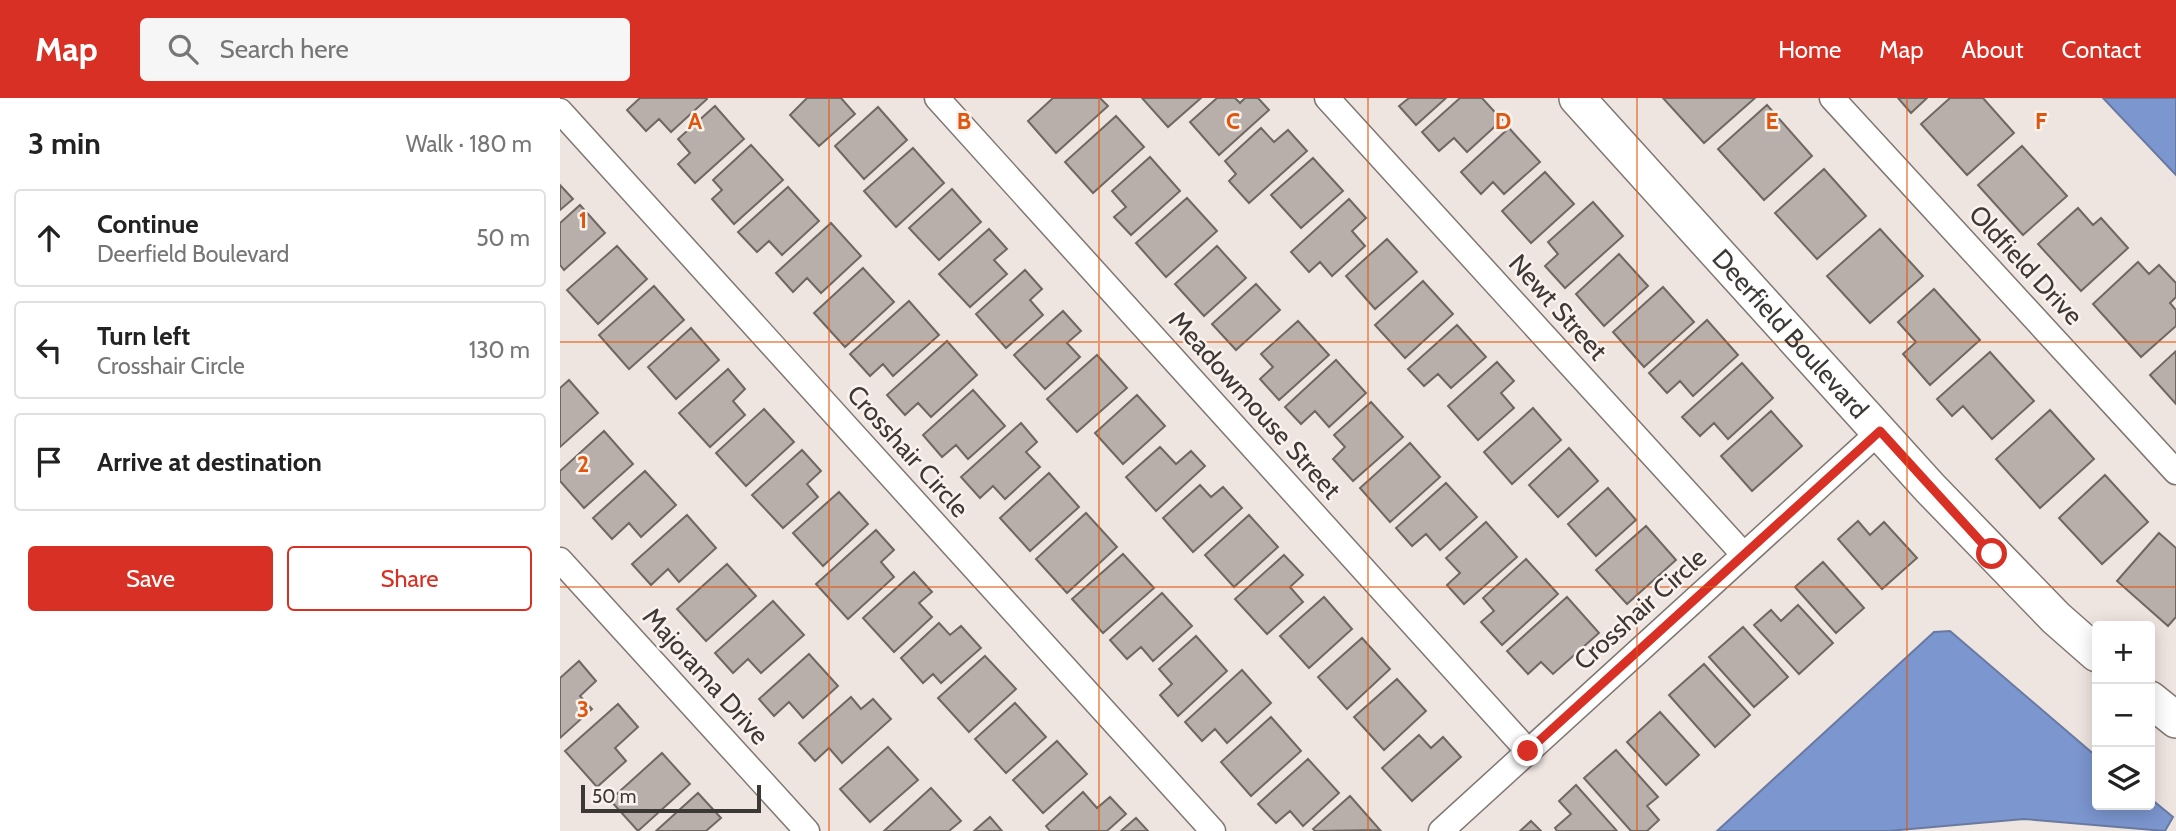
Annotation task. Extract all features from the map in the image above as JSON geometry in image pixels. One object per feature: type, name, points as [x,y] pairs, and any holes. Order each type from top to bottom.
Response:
[{"type":"street","name":"Meadowmouse Street","points":[[937,98],[1528,751]]},
{"type":"street","name":"Newt Street","points":[[1327,98],[1744,555]]},
{"type":"street","name":"Deerfield Boulevard","points":[[1577,98],[1992,554],[2092,650]]},
{"type":"street","name":"Oldfield Drive","points":[[1832,98],[2176,472]]},
{"type":"street","name":"Crosshair Circle","points":[[560,111],[1213,831]]},
{"type":"street","name":"Crosshair Circle","points":[[1441,831],[1880,431]]},
{"type":"street","name":"Majorama Drive","points":[[560,560],[807,831]]},
{"type":"street","points":[[2155,703],[2176,720]]},
{"type":"water","points":[[2103,98],[2176,98],[2176,175]]},
{"type":"water","points":[[1950,631],[2092,753],[2092,810],[2155,810],[2155,802],[2173,817],[2165,831],[2024,819],[1888,831],[1717,831],[1934,632]]},
{"type":"building","points":[[640,98],[707,99],[671,132],[659,119],[646,131],[627,110]]},
{"type":"building","points":[[807,98],[841,98],[855,114],[819,146],[790,115]]},
{"type":"building","points":[[1053,98],[1100,98],[1108,106],[1056,153],[1028,121]]},
{"type":"building","points":[[1142,98],[1201,98],[1168,127]]},
{"type":"building","points":[[1217,98],[1235,98],[1240,103],[1245,98],[1258,98],[1269,110],[1219,155],[1190,122]]},
{"type":"building","points":[[1409,98],[1446,98],[1416,125],[1399,106]]},
{"type":"building","points":[[1460,98],[1482,98],[1502,120],[1467,152],[1454,138],[1439,151],[1422,132]]},
{"type":"building","points":[[1663,98],[1755,98],[1704,143]]},
{"type":"building","points":[[1898,98],[1927,98],[1911,113]]},
{"type":"building","points":[[1950,98],[1983,98],[2014,133],[1967,175],[1921,124]]},
{"type":"building","points":[[1767,105],[1812,156],[1764,200],[1718,149]]},
{"type":"building","points":[[715,106],[744,139],[695,183],[678,164],[690,153],[678,139]]},
{"type":"building","points":[[878,107],[907,140],[864,179],[835,146]]},
{"type":"building","points":[[1116,116],[1144,147],[1093,193],[1065,162]]},
{"type":"building","points":[[1261,128],[1274,142],[1288,130],[1307,151],[1249,203],[1229,181],[1236,174],[1225,161]]},
{"type":"building","points":[[1509,128],[1540,162],[1504,194],[1493,182],[1481,194],[1461,172]]},
{"type":"building","points":[[751,145],[783,180],[734,224],[712,199],[722,190],[713,180]]},
{"type":"building","points":[[2022,146],[2067,196],[2023,235],[1978,185]]},
{"type":"building","points":[[913,148],[944,183],[896,227],[864,191]]},
{"type":"building","points":[[1150,157],[1180,191],[1131,235],[1114,217],[1126,207],[1112,191]]},
{"type":"building","points":[[1313,158],[1343,191],[1301,228],[1271,195]]},
{"type":"building","points":[[1824,169],[1866,216],[1817,259],[1775,213]]},
{"type":"building","points":[[1545,172],[1574,204],[1531,243],[1502,211]]},
{"type":"building","points":[[560,185],[573,199],[560,210]]},
{"type":"building","points":[[788,187],[819,221],[782,255],[769,241],[757,252],[738,232]]},
{"type":"building","points":[[952,189],[981,222],[939,260],[909,228]]},
{"type":"building","points":[[1187,198],[1217,231],[1166,277],[1136,243]]},
{"type":"building","points":[[1349,199],[1366,218],[1352,231],[1365,246],[1332,276],[1320,262],[1309,272],[1291,252]]},
{"type":"building","points":[[1593,202],[1623,236],[1565,288],[1545,266],[1558,254],[1548,242]]},
{"type":"building","points":[[580,205],[605,233],[564,270],[560,265],[560,223]]},
{"type":"building","points":[[2078,208],[2093,225],[2101,218],[2128,248],[2081,291],[2038,244]]},
{"type":"building","points":[[831,223],[861,256],[821,293],[807,278],[793,292],[776,273]]},
{"type":"building","points":[[989,229],[1007,249],[994,260],[1007,274],[970,307],[939,274]]},
{"type":"building","points":[[1880,229],[1923,276],[1870,323],[1827,276]]},
{"type":"building","points":[[1387,239],[1417,272],[1375,309],[1346,276]]},
{"type":"building","points":[[617,246],[647,279],[598,324],[567,290]]},
{"type":"building","points":[[1217,246],[1246,278],[1204,316],[1175,284]]},
{"type":"building","points":[[1619,254],[1648,286],[1604,326],[1576,294]]},
{"type":"building","points":[[2138,262],[2149,274],[2159,265],[2176,283],[2176,297],[2170,303],[2176,310],[2176,326],[2141,357],[2093,304]]},
{"type":"building","points":[[863,268],[894,302],[845,347],[814,313]]},
{"type":"building","points":[[1025,270],[1042,289],[1030,300],[1043,315],[1006,348],[976,314]]},
{"type":"building","points":[[1423,281],[1453,314],[1405,358],[1375,325]]},
{"type":"building","points":[[1256,284],[1280,310],[1236,350],[1212,324]]},
{"type":"building","points":[[654,286],[684,320],[629,369],[599,335]]},
{"type":"building","points":[[1663,287],[1694,322],[1644,367],[1613,332]]},
{"type":"building","points":[[1934,289],[1980,340],[1930,385],[1903,354],[1916,342],[1898,322]]},
{"type":"building","points":[[909,301],[939,335],[893,376],[883,364],[870,376],[850,354]]},
{"type":"building","points":[[1063,311],[1081,331],[1067,343],[1080,357],[1045,389],[1014,355]]},
{"type":"building","points":[[1707,320],[1738,355],[1693,396],[1680,381],[1667,393],[1649,373]]},
{"type":"building","points":[[1298,321],[1329,355],[1279,400],[1260,379],[1273,367],[1261,354]]},
{"type":"building","points":[[1457,325],[1486,357],[1451,388],[1438,374],[1424,386],[1408,369]]},
{"type":"building","points":[[691,328],[719,360],[676,399],[648,367]]},
{"type":"building","points":[[947,341],[977,375],[931,417],[918,403],[905,415],[887,395]]},
{"type":"building","points":[[2176,351],[2176,404],[2150,375]]},
{"type":"building","points":[[1990,352],[2034,401],[1992,439],[1963,406],[1952,416],[1937,399]]},
{"type":"building","points":[[1097,355],[1127,388],[1077,432],[1047,399]]},
{"type":"building","points":[[1336,360],[1366,393],[1329,427],[1315,411],[1301,424],[1285,407]]},
{"type":"building","points":[[1497,362],[1514,381],[1501,393],[1514,408],[1478,440],[1448,406]]},
{"type":"building","points":[[1742,363],[1773,398],[1728,439],[1714,423],[1700,436],[1682,417]]},
{"type":"building","points":[[728,369],[745,389],[733,401],[745,415],[710,447],[679,413]]},
{"type":"building","points":[[569,380],[598,413],[560,447],[560,388]]},
{"type":"building","points":[[973,390],[1005,426],[968,459],[956,445],[942,457],[923,435]]},
{"type":"building","points":[[1137,395],[1165,426],[1123,464],[1095,433]]},
{"type":"building","points":[[1371,402],[1403,437],[1353,481],[1333,459],[1345,447],[1334,435]]},
{"type":"building","points":[[1533,408],[1561,440],[1512,484],[1484,452]]},
{"type":"building","points":[[764,409],[794,442],[746,486],[716,453]]},
{"type":"building","points":[[2050,410],[2094,459],[2040,508],[1996,459]]},
{"type":"building","points":[[1771,411],[1802,446],[1752,491],[1721,456]]},
{"type":"building","points":[[1021,423],[1037,442],[1026,452],[1040,467],[1005,499],[993,486],[980,498],[961,477]]},
{"type":"building","points":[[604,431],[633,464],[584,508],[560,481],[560,471]]},
{"type":"building","points":[[1410,443],[1440,477],[1390,522],[1360,488]]},
{"type":"building","points":[[1160,447],[1176,464],[1191,451],[1205,466],[1156,511],[1126,477]]},
{"type":"building","points":[[1569,448],[1598,481],[1558,517],[1529,485]]},
{"type":"building","points":[[802,450],[821,471],[807,484],[818,497],[783,528],[752,495]]},
{"type":"building","points":[[645,471],[676,505],[641,537],[629,523],[612,539],[593,518]]},
{"type":"building","points":[[1049,473],[1079,507],[1030,551],[1000,518]]},
{"type":"building","points":[[2105,475],[2148,522],[2102,564],[2059,518]]},
{"type":"building","points":[[1446,483],[1477,517],[1440,550],[1426,534],[1412,546],[1396,528]]},
{"type":"building","points":[[1200,485],[1211,497],[1223,487],[1242,508],[1193,552],[1163,518]]},
{"type":"building","points":[[1608,488],[1636,520],[1596,556],[1568,524]]},
{"type":"building","points":[[839,492],[868,524],[823,566],[793,533]]},
{"type":"building","points":[[1086,513],[1117,547],[1067,593],[1036,559]]},
{"type":"building","points":[[687,515],[716,548],[679,582],[668,569],[651,585],[632,564]]},
{"type":"building","points":[[1249,515],[1278,547],[1234,587],[1205,555]]},
{"type":"building","points":[[1858,521],[1870,535],[1884,522],[1917,558],[1882,589],[1838,539]]},
{"type":"building","points":[[1486,522],[1517,557],[1464,604],[1447,585],[1460,573],[1446,558]]},
{"type":"building","points":[[1646,526],[1676,560],[1627,604],[1596,570]]},
{"type":"building","points":[[876,530],[894,550],[881,562],[894,577],[848,619],[816,584]]},
{"type":"building","points":[[2159,533],[2176,548],[2176,617],[2168,626],[2117,581]]},
{"type":"building","points":[[1123,554],[1154,588],[1103,633],[1072,599]]},
{"type":"building","points":[[1284,555],[1303,575],[1290,587],[1303,602],[1267,634],[1235,599]]},
{"type":"building","points":[[1526,559],[1558,594],[1502,645],[1481,622],[1494,611],[1483,598]]},
{"type":"building","points":[[1823,562],[1864,608],[1836,633],[1795,587]]},
{"type":"building","points":[[727,564],[756,596],[706,641],[677,609]]},
{"type":"building","points":[[914,572],[932,592],[919,603],[932,617],[894,652],[863,618]]},
{"type":"building","points":[[1162,593],[1192,626],[1153,661],[1141,647],[1127,659],[1110,640]]},
{"type":"building","points":[[1324,597],[1352,629],[1309,668],[1280,636]]},
{"type":"building","points":[[1567,597],[1599,633],[1553,674],[1541,662],[1528,674],[1507,651]]},
{"type":"building","points":[[773,601],[804,635],[761,673],[748,659],[733,673],[715,653]]},
{"type":"building","points":[[1798,605],[1833,643],[1799,674],[1754,625],[1771,610],[1781,621]]},
{"type":"building","points":[[939,623],[950,635],[961,626],[981,648],[941,683],[933,674],[923,683],[901,658]]},
{"type":"building","points":[[1743,627],[1788,677],[1754,707],[1709,657]]},
{"type":"building","points":[[1196,636],[1227,671],[1178,716],[1160,695],[1172,684],[1159,669]]},
{"type":"building","points":[[1362,638],[1390,669],[1347,709],[1318,677]]},
{"type":"building","points":[[809,654],[838,686],[803,718],[789,702],[774,716],[759,699]]},
{"type":"building","points":[[985,656],[1016,689],[969,732],[938,698]]},
{"type":"building","points":[[579,661],[596,681],[580,696],[592,709],[560,738],[560,678]]},
{"type":"building","points":[[1704,664],[1750,715],[1715,747],[1669,695]]},
{"type":"building","points":[[1242,670],[1271,703],[1227,743],[1215,729],[1202,741],[1185,722]]},
{"type":"building","points":[[1397,679],[1426,711],[1384,750],[1354,717]]},
{"type":"building","points":[[851,697],[861,709],[873,699],[891,719],[842,763],[829,748],[815,761],[799,743]]},
{"type":"building","points":[[1015,703],[1046,737],[1006,773],[975,739]]},
{"type":"building","points":[[618,704],[638,727],[615,748],[626,761],[597,787],[565,751]]},
{"type":"building","points":[[1660,712],[1699,755],[1666,785],[1627,742]]},
{"type":"building","points":[[1271,717],[1301,751],[1251,796],[1221,762]]},
{"type":"building","points":[[1419,735],[1431,748],[1443,737],[1461,757],[1412,801],[1382,768]]},
{"type":"building","points":[[1057,741],[1087,774],[1043,813],[1013,780]]},
{"type":"building","points":[[888,747],[918,780],[870,822],[840,789]]},
{"type":"building","points":[[1616,750],[1658,797],[1647,806],[1659,820],[1647,831],[1631,831],[1584,778]]},
{"type":"building","points":[[662,753],[690,784],[638,831],[610,800]]},
{"type":"building","points":[[1308,759],[1339,793],[1303,826],[1290,811],[1276,823],[1258,804]]},
{"type":"building","points":[[1576,785],[1617,831],[1557,831],[1555,828],[1571,814],[1559,801]]},
{"type":"building","points":[[931,788],[961,821],[949,831],[884,831]]},
{"type":"building","points":[[1083,792],[1097,808],[1110,797],[1126,814],[1107,831],[1050,831],[1046,826]]},
{"type":"building","points":[[698,793],[721,818],[706,831],[656,831]]},
{"type":"building","points":[[1350,796],[1380,830],[1313,829]]},
{"type":"building","points":[[990,817],[1002,831],[974,831]]},
{"type":"building","points":[[1136,818],[1148,831],[1121,831]]},
{"type":"building","points":[[1531,821],[1541,831],[1520,831]]},
{"type":"route","points":[[1528,751],[1880,431],[1992,554]]}]
